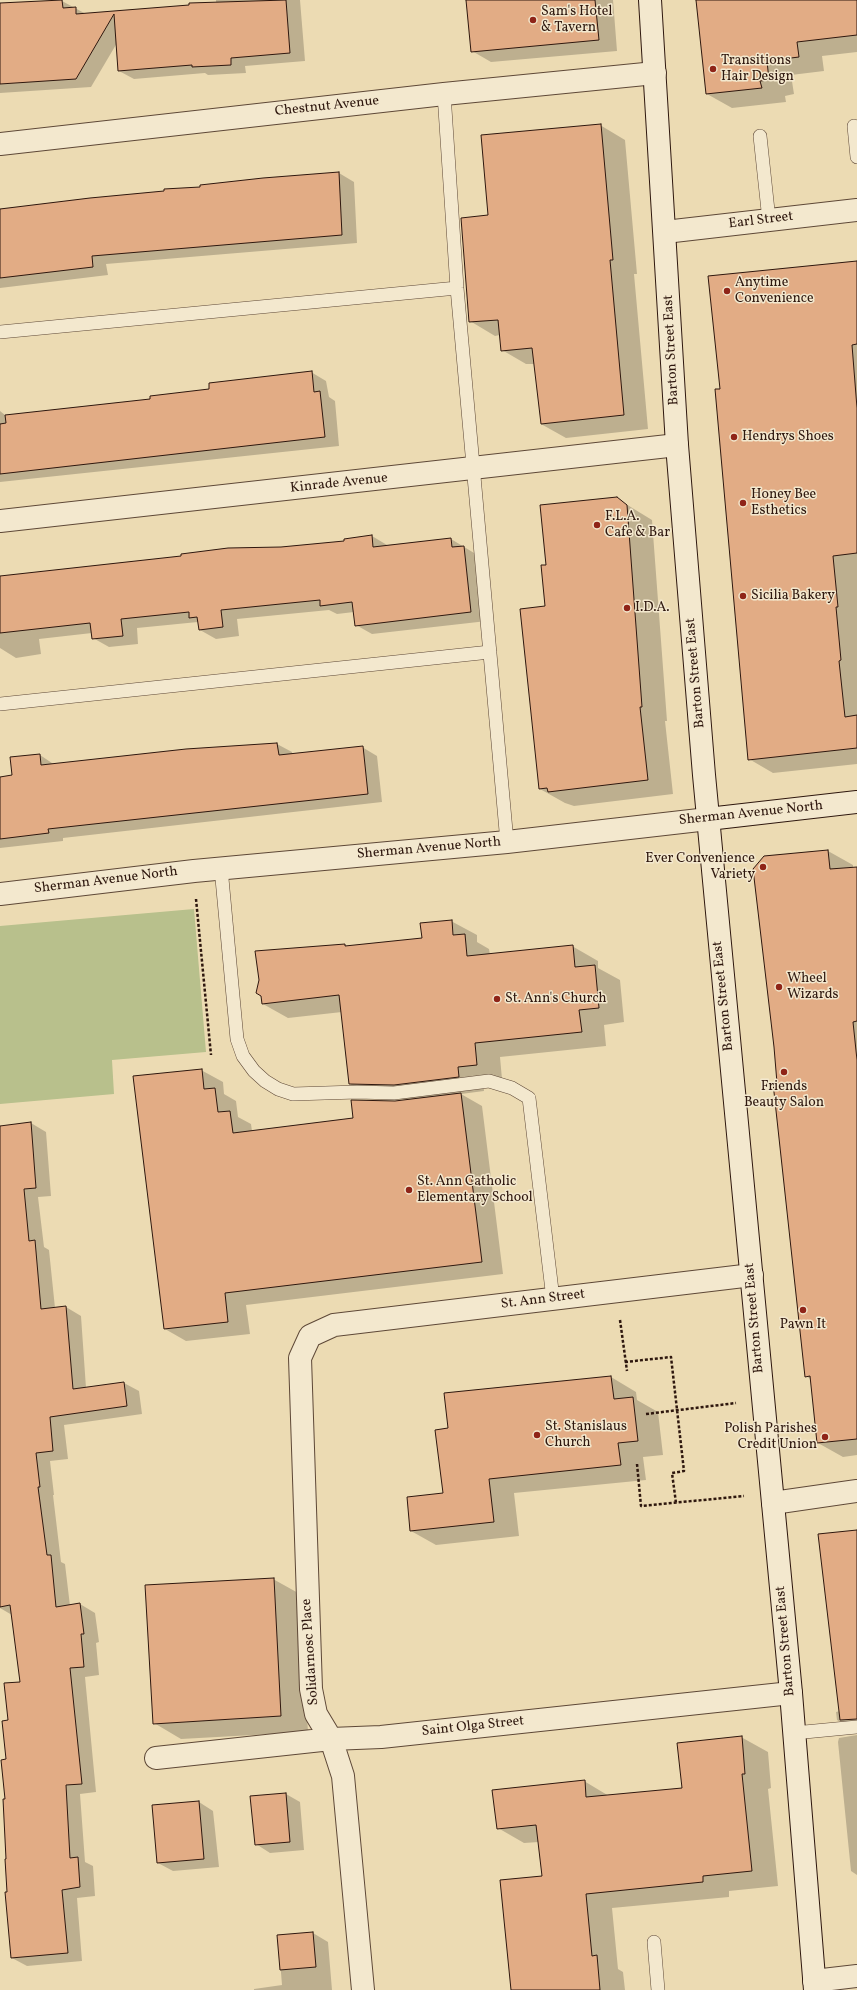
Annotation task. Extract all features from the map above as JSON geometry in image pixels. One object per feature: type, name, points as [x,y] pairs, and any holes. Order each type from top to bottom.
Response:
[{"type":"street","name":"Barton Street East","points":[[650,0],[677,444],[708,819],[791,1693],[815,1985]]},
{"type":"street","name":"Chestnut Avenue","points":[[0,144],[444,94],[655,73]]},
{"type":"street","name":"Earl Street","points":[[665,232],[857,210]]},
{"type":"street","name":"Kinrade Avenue","points":[[0,521],[677,444]]},
{"type":"street","name":"Sherman Avenue North","points":[[0,894],[222,868],[507,842],[857,802]]},
{"type":"street","name":"St. Ann Street","points":[[334,1325],[752,1275]]},
{"type":"street","name":"Solidarnosc Place","points":[[334,1325],[310,1336],[300,1358],[311,1689],[316,1714],[331,1739],[343,1776],[363,1990]]},
{"type":"street","points":[[773,1503],[857,1491]]},
{"type":"street","name":"Saint Olga Street","points":[[156,1758],[331,1739],[381,1737],[791,1693]]},
{"type":"street","points":[[815,1985],[857,1976]]},
{"type":"lane","points":[[444,94],[457,288],[475,468],[507,842]]},
{"type":"lane","points":[[854,126],[857,157]]},
{"type":"lane","points":[[760,136],[769,220]]},
{"type":"lane","points":[[0,332],[457,288]]},
{"type":"lane","points":[[0,704],[490,652]]},
{"type":"lane","points":[[222,868],[237,1039],[243,1056],[254,1071],[265,1081],[278,1089],[293,1094],[357,1092],[394,1093],[489,1081],[512,1088],[528,1098],[552,1299]]},
{"type":"lane","points":[[794,1733],[857,1727]]},
{"type":"lane","points":[[654,1942],[658,1990]]},
{"type":"path","points":[[194,871],[211,1055]]},
{"type":"path","points":[[616,1292],[627,1371]]},
{"type":"path","points":[[625,1362],[671,1357],[684,1471],[672,1473],[676,1503]]},
{"type":"path","points":[[646,1414],[714,1406]]},
{"type":"path","points":[[637,1464],[641,1506],[723,1498]]},
{"type":"green space","points":[[194,909],[206,1052],[112,1060],[114,1094],[0,1104],[0,926]]},
{"type":"building","points":[[62,0],[63,8],[76,7],[76,14],[189,5],[189,3],[286,0],[290,53],[231,58],[231,65],[192,67],[192,65],[118,71],[114,14],[76,79],[0,84],[0,3]]},
{"type":"building","name":"Sam's Hotel & Tavern","points":[[466,0],[595,0],[599,40],[471,52]]},
{"type":"building","points":[[696,0],[857,0],[857,35],[797,42],[799,57],[767,61],[769,80],[760,81],[762,88],[706,94]]},
{"type":"building","points":[[601,124],[613,260],[610,260],[624,415],[541,424],[532,348],[501,351],[498,320],[469,322],[461,218],[488,215],[481,135]]},
{"type":"building","points":[[339,172],[342,235],[92,256],[93,267],[0,278],[0,209],[164,191],[164,189],[200,187],[200,185],[263,178]]},
{"type":"building","points":[[857,261],[857,344],[852,345],[857,408],[857,553],[833,556],[838,607],[836,607],[841,660],[839,661],[845,717],[857,715],[857,748],[748,760],[715,389],[720,389],[708,276]]},
{"type":"building","points":[[312,371],[314,392],[320,391],[325,437],[0,474],[0,424],[6,423],[5,415],[150,399],[150,396],[209,389],[209,383]]},
{"type":"building","points":[[617,497],[627,505],[642,707],[640,707],[648,780],[548,792],[547,788],[539,789],[520,609],[545,606],[541,565],[546,565],[540,505]]},
{"type":"building","points":[[372,535],[373,547],[451,538],[452,547],[464,546],[471,612],[355,626],[352,602],[320,606],[320,600],[221,610],[223,627],[199,630],[197,617],[189,618],[189,612],[121,619],[123,636],[92,639],[90,623],[0,633],[0,576],[181,556],[181,554],[228,548],[281,547],[344,541],[344,539]]},
{"type":"building","points":[[277,743],[279,755],[363,746],[368,794],[48,829],[49,833],[0,839],[0,777],[12,775],[10,757],[40,754],[41,765],[186,749]]},
{"type":"building","points":[[828,850],[830,869],[857,867],[857,1021],[853,1022],[857,1060],[857,1439],[817,1443],[810,1376],[805,1377],[773,1083],[777,1083],[774,1047],[753,869],[764,856]]},
{"type":"building","name":"St. Ann's Church","points":[[452,920],[453,935],[465,934],[467,956],[573,945],[575,967],[595,965],[599,1008],[579,1010],[582,1032],[475,1043],[477,1065],[458,1067],[459,1077],[394,1085],[349,1084],[339,995],[262,1004],[261,996],[256,993],[259,980],[255,951],[345,944],[345,946],[422,938],[420,923]]},
{"type":"building","points":[[202,1069],[204,1089],[215,1088],[218,1112],[230,1111],[233,1133],[353,1118],[351,1100],[395,1101],[461,1093],[482,1262],[225,1293],[228,1322],[164,1329],[133,1076]]},
{"type":"building","points":[[31,1122],[36,1188],[24,1189],[29,1241],[35,1240],[41,1309],[66,1306],[73,1389],[124,1382],[127,1406],[50,1417],[53,1451],[36,1453],[40,1487],[38,1487],[47,1555],[51,1555],[56,1607],[80,1603],[84,1634],[81,1634],[84,1667],[70,1668],[82,1784],[66,1785],[70,1858],[78,1857],[80,1887],[62,1890],[68,1953],[11,1958],[5,1892],[7,1892],[3,1799],[5,1799],[1,1760],[6,1759],[2,1721],[8,1720],[4,1683],[20,1682],[10,1605],[0,1607],[0,1126]]},
{"type":"building","name":"St. Stanislaus Church","points":[[611,1376],[614,1399],[633,1397],[638,1441],[618,1443],[621,1465],[489,1479],[494,1522],[410,1531],[407,1497],[443,1493],[435,1430],[448,1428],[444,1393]]},
{"type":"building","points":[[857,1530],[857,1719],[840,1720],[818,1534]]},
{"type":"building","points":[[274,1578],[281,1716],[153,1724],[145,1585]]},
{"type":"building","points":[[742,1736],[745,1774],[742,1774],[752,1871],[703,1876],[703,1882],[586,1894],[592,1956],[597,1955],[600,1990],[511,1990],[500,1880],[542,1876],[536,1825],[497,1829],[492,1790],[585,1780],[586,1797],[682,1788],[677,1743]]},
{"type":"building","points":[[286,1793],[290,1842],[255,1845],[250,1796]]},
{"type":"building","points":[[199,1801],[204,1859],[157,1863],[152,1805]]},
{"type":"building","points":[[313,1932],[316,1967],[280,1970],[277,1935]]},
{"type":"place","name":"Sam's Hotel & Tavern","points":[[533,20]]},
{"type":"place","name":"Transitions Hair Design","points":[[713,69]]},
{"type":"place","name":"Anytime Convenience","points":[[727,291]]},
{"type":"place","name":"Hendrys Shoes","points":[[734,437]]},
{"type":"place","name":"Honey Bee Esthetics","points":[[743,503]]},
{"type":"place","name":"F.L.A. Cafe & Bar","points":[[597,525]]},
{"type":"place","name":"Sicilia Bakery","points":[[743,596]]},
{"type":"place","name":"I.D.A.","points":[[627,608]]},
{"type":"place","name":"Ever Convenience Variety","points":[[763,867]]},
{"type":"place","name":"Wheel Wizards","points":[[779,987]]},
{"type":"place","name":"St. Ann's Church","points":[[497,999]]},
{"type":"place","name":"Friends Beauty Salon","points":[[784,1072]]},
{"type":"place","name":"St. Ann Catholic Elementary School","points":[[409,1190]]},
{"type":"place","name":"Pawn It","points":[[803,1310]]},
{"type":"place","name":"St. Stanislaus Church","points":[[537,1435]]},
{"type":"place","name":"Polish Parishes Credit Union","points":[[825,1437]]}]
